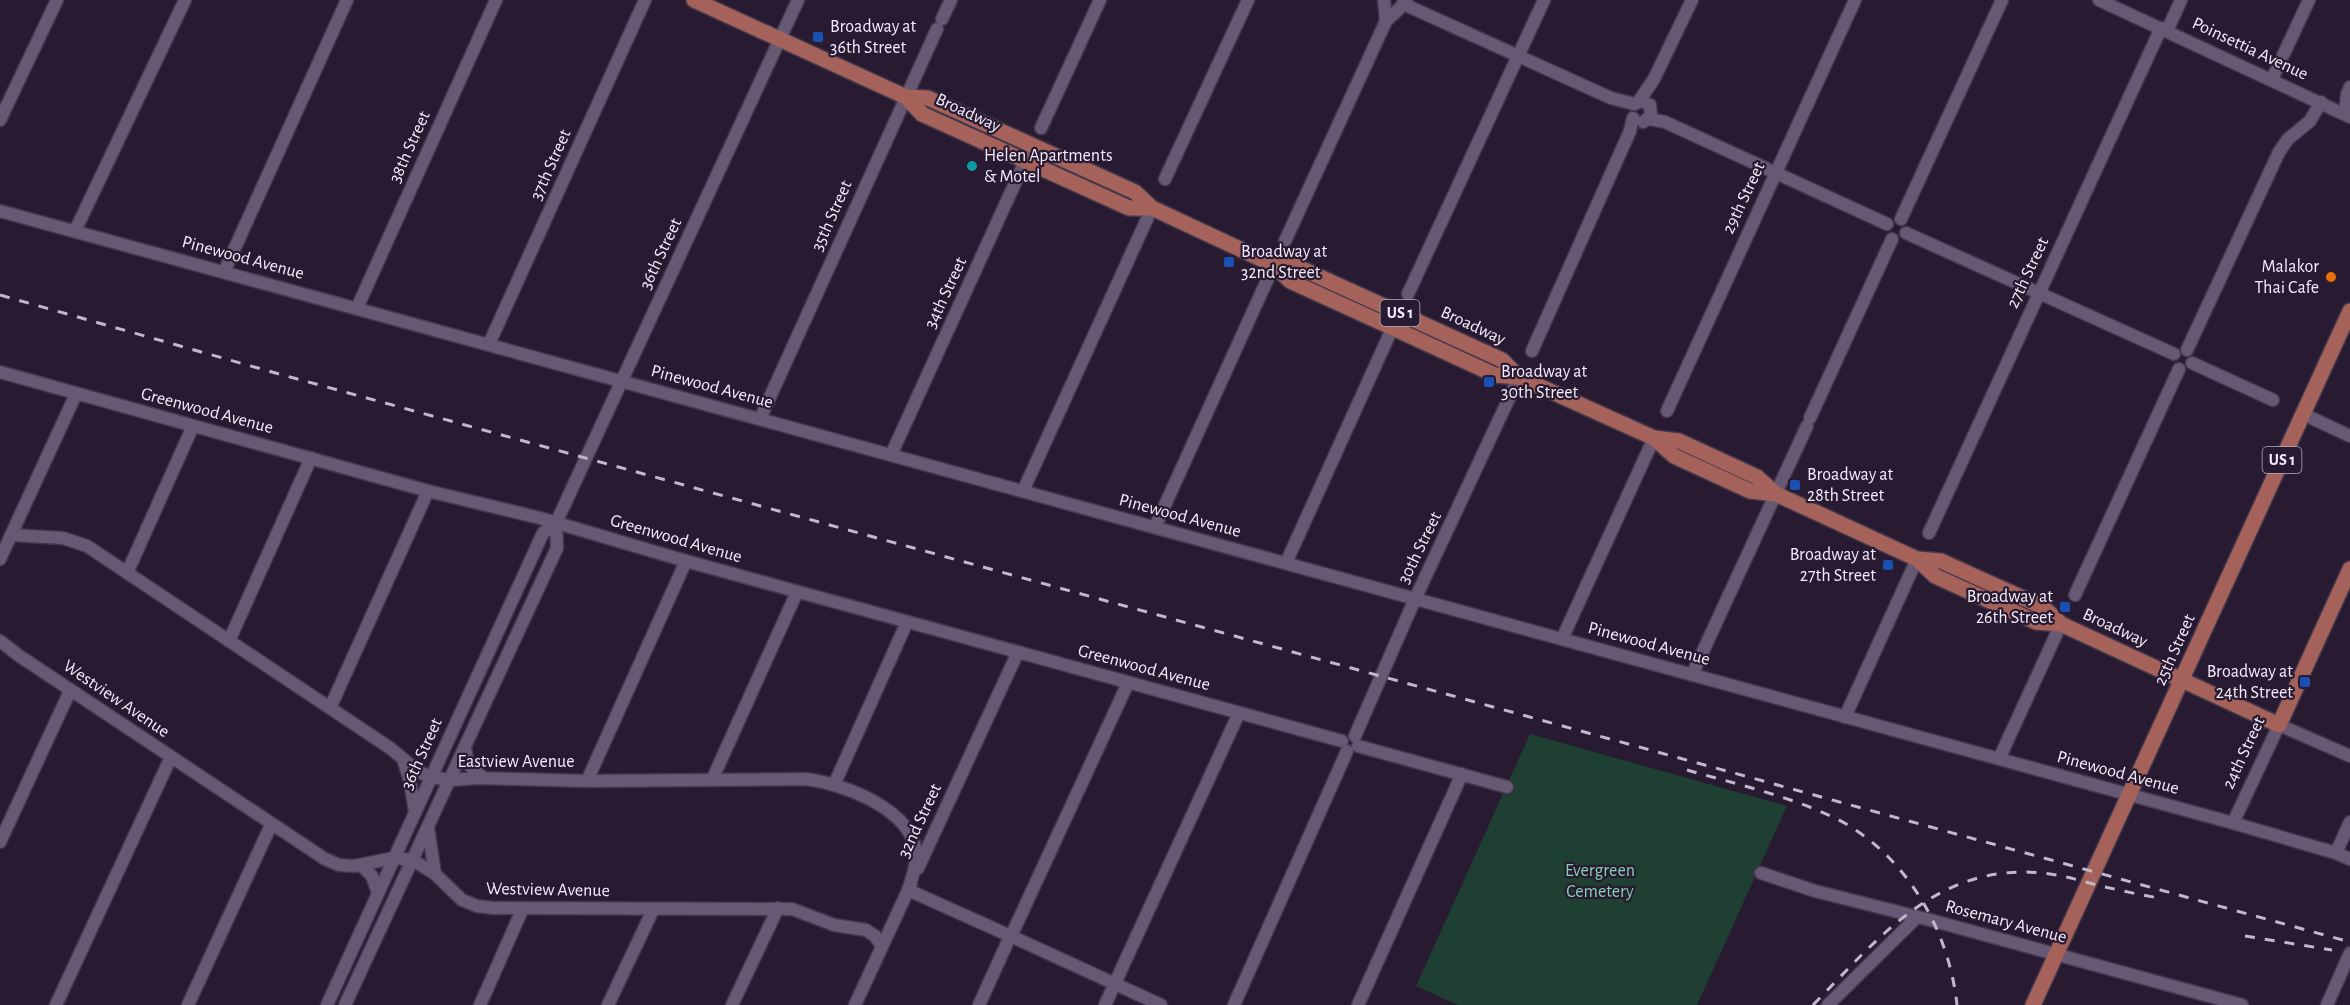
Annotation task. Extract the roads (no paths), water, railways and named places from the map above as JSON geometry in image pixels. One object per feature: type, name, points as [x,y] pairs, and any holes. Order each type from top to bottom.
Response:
[{"type":"main road","name":"Broadway","points":[[694,0],[906,97],[922,114],[1129,208],[1152,208]]},
{"type":"main road","name":"Broadway","points":[[906,97],[928,98],[1135,192],[1152,208],[1274,265],[1296,267],[1502,360],[1519,377]]},
{"type":"main road","name":"Broadway","points":[[1274,265],[1290,281],[1495,375],[1519,377],[1654,438],[1674,456],[1750,491],[1776,494],[1917,559],[1941,561],[2043,607],[2061,624],[2279,725]]},
{"type":"main road","name":"25th Street","points":[[2033,1005],[2350,310]]},
{"type":"main road","name":"24th Street","points":[[2279,725],[2350,569]]},
{"type":"street","points":[[0,120],[57,0]]},
{"type":"street","points":[[75,231],[185,0]]},
{"type":"street","points":[[224,272],[347,0]]},
{"type":"street","name":"38th Street","points":[[357,308],[496,0]]},
{"type":"street","name":"37th Street","points":[[489,344],[645,0]]},
{"type":"street","name":"36th Street","points":[[345,1005],[557,548],[556,523],[798,0]]},
{"type":"street","name":"35th Street","points":[[760,419],[951,0]]},
{"type":"street","points":[[1041,128],[1100,0]]},
{"type":"street","points":[[1165,179],[1248,0]]},
{"type":"street","points":[[1408,294],[1545,0]]},
{"type":"street","points":[[1532,351],[1630,131],[1641,112],[1654,79],[1692,0]]},
{"type":"street","name":"29th Street","points":[[1666,411],[1855,0]]},
{"type":"street","points":[[1901,219],[2002,0]]},
{"type":"street","name":"Poinsettia Avenue","points":[[2099,0],[2349,114]]},
{"type":"street","name":"27th Street","points":[[1929,534],[2039,294],[2164,30],[2181,0]]},
{"type":"street","points":[[2272,79],[2309,0]]},
{"type":"street","points":[[1284,241],[1386,21],[1398,5],[1519,56],[1887,224]]},
{"type":"street","points":[[2349,114],[2347,94],[2350,87]]},
{"type":"street","points":[[2187,350],[2278,152],[2288,139],[2310,120],[2321,102]]},
{"type":"street","name":"34th Street","points":[[891,455],[1032,146]]},
{"type":"street","points":[[1023,491],[1152,208]]},
{"type":"street","name":"Pinewood Avenue","points":[[0,211],[2130,795],[2336,853],[2350,859]]},
{"type":"street","points":[[1895,218],[1901,219],[1907,227],[1906,233],[1902,238],[1892,239],[1886,231],[1887,224],[1895,218]]},
{"type":"street","points":[[1906,233],[2174,354]]},
{"type":"street","points":[[1692,675],[1892,239]]},
{"type":"street","points":[[1155,527],[1274,265]]},
{"type":"street","points":[[1286,563],[1399,313]]},
{"type":"street","points":[[2178,350],[2187,350],[2192,357],[2192,363],[2185,369],[2179,369],[2172,362],[2174,354],[2178,350]]},
{"type":"street","points":[[2192,363],[2273,400]]},
{"type":"street","points":[[2075,595],[2179,369]]},
{"type":"street","name":"Greenwood Avenue","points":[[0,372],[428,491],[556,523],[797,592],[1507,787]]},
{"type":"street","name":"30th Street","points":[[1234,1005],[1350,743],[1519,377]]},
{"type":"street","points":[[0,559],[76,394]]},
{"type":"street","points":[[2303,414],[2350,436]]},
{"type":"street","points":[[127,573],[194,426]]},
{"type":"street","points":[[1562,639],[1654,438]]},
{"type":"street","points":[[229,640],[311,458]]},
{"type":"street","points":[[330,708],[428,491]]},
{"type":"street","name":"36th Street","points":[[327,1005],[543,533],[556,523]]},
{"type":"street","name":"Eastview Avenue","points":[[11,535],[71,539],[87,546],[330,708],[419,772],[431,777],[450,780],[483,778],[587,781],[806,779],[834,785],[882,806],[905,826],[916,854],[915,868],[908,890]]},
{"type":"street","points":[[1845,717],[1917,559]]},
{"type":"street","points":[[587,781],[686,561]]},
{"type":"street","points":[[712,780],[797,592]]},
{"type":"street","points":[[834,785],[907,622]]},
{"type":"street","points":[[1999,759],[2061,624]]},
{"type":"street","name":"Westview Avenue","points":[[0,641],[70,691],[325,859],[347,866],[362,866],[394,858],[413,860],[435,874],[462,900],[477,906],[653,910],[778,908],[798,911],[834,925],[866,930],[882,946]]},
{"type":"street","name":"32nd Street","points":[[855,1005],[1018,652]]},
{"type":"street","points":[[979,1005],[1128,683]]},
{"type":"street","points":[[0,842],[70,691]]},
{"type":"street","points":[[1105,1005],[1239,713]]},
{"type":"street","name":"Broadway","points":[[2279,725],[2350,756]]},
{"type":"street","name":"24th Street","points":[[2233,824],[2279,725]]},
{"type":"street","points":[[465,748],[468,764],[483,778]]},
{"type":"street","points":[[56,1005],[171,757]]},
{"type":"street","points":[[402,758],[410,781],[416,812]]},
{"type":"street","points":[[1358,1005],[1462,774]]},
{"type":"street","points":[[2336,853],[2350,822]]},
{"type":"street","points":[[188,1005],[271,825]]},
{"type":"street","points":[[429,828],[435,874]]},
{"type":"street","points":[[362,866],[372,876],[378,893]]},
{"type":"street","name":"Rosemary Avenue","points":[[1761,873],[1815,891],[2241,1005]]},
{"type":"street","points":[[908,890],[1161,1005]]},
{"type":"street","points":[[480,1005],[524,908]]},
{"type":"street","points":[[732,1005],[778,908]]},
{"type":"street","points":[[608,1005],[653,910]]},
{"type":"street","points":[[1828,1005],[1916,918]]},
{"type":"street","points":[[2327,1005],[2350,953]]},
{"type":"railway","points":[[0,295],[272,372],[2350,942]]},
{"type":"railway","points":[[1687,770],[1762,791],[1817,810],[1860,833],[1882,851],[1919,896],[1933,922],[1944,949],[1957,1005]]},
{"type":"railway","points":[[1813,1005],[1887,931],[1913,910],[1941,893],[1971,880],[2005,873],[2042,873],[2159,898]]},
{"type":"railway","points":[[2245,936],[2332,950]]},
{"type":"place","name":"Broadway at 36th Street","points":[[818,37]]},
{"type":"place","name":"Helen Apartments & Motel","points":[[972,166]]},
{"type":"place","name":"Broadway at 32nd Street","points":[[1229,262]]},
{"type":"place","name":"Malakor Thai Cafe","points":[[2331,277]]},
{"type":"place","name":"Broadway at 30th Street","points":[[1489,382]]},
{"type":"place","name":"Broadway at 28th Street","points":[[1795,485]]},
{"type":"place","name":"Broadway at 27th Street","points":[[1888,565]]},
{"type":"place","name":"Broadway at 26th Street","points":[[2065,607]]},
{"type":"place","name":"Broadway at 24th Street","points":[[2305,682]]},
{"type":"park label","name":"Evergreen Cemetery","points":[[1600,881]]}]
